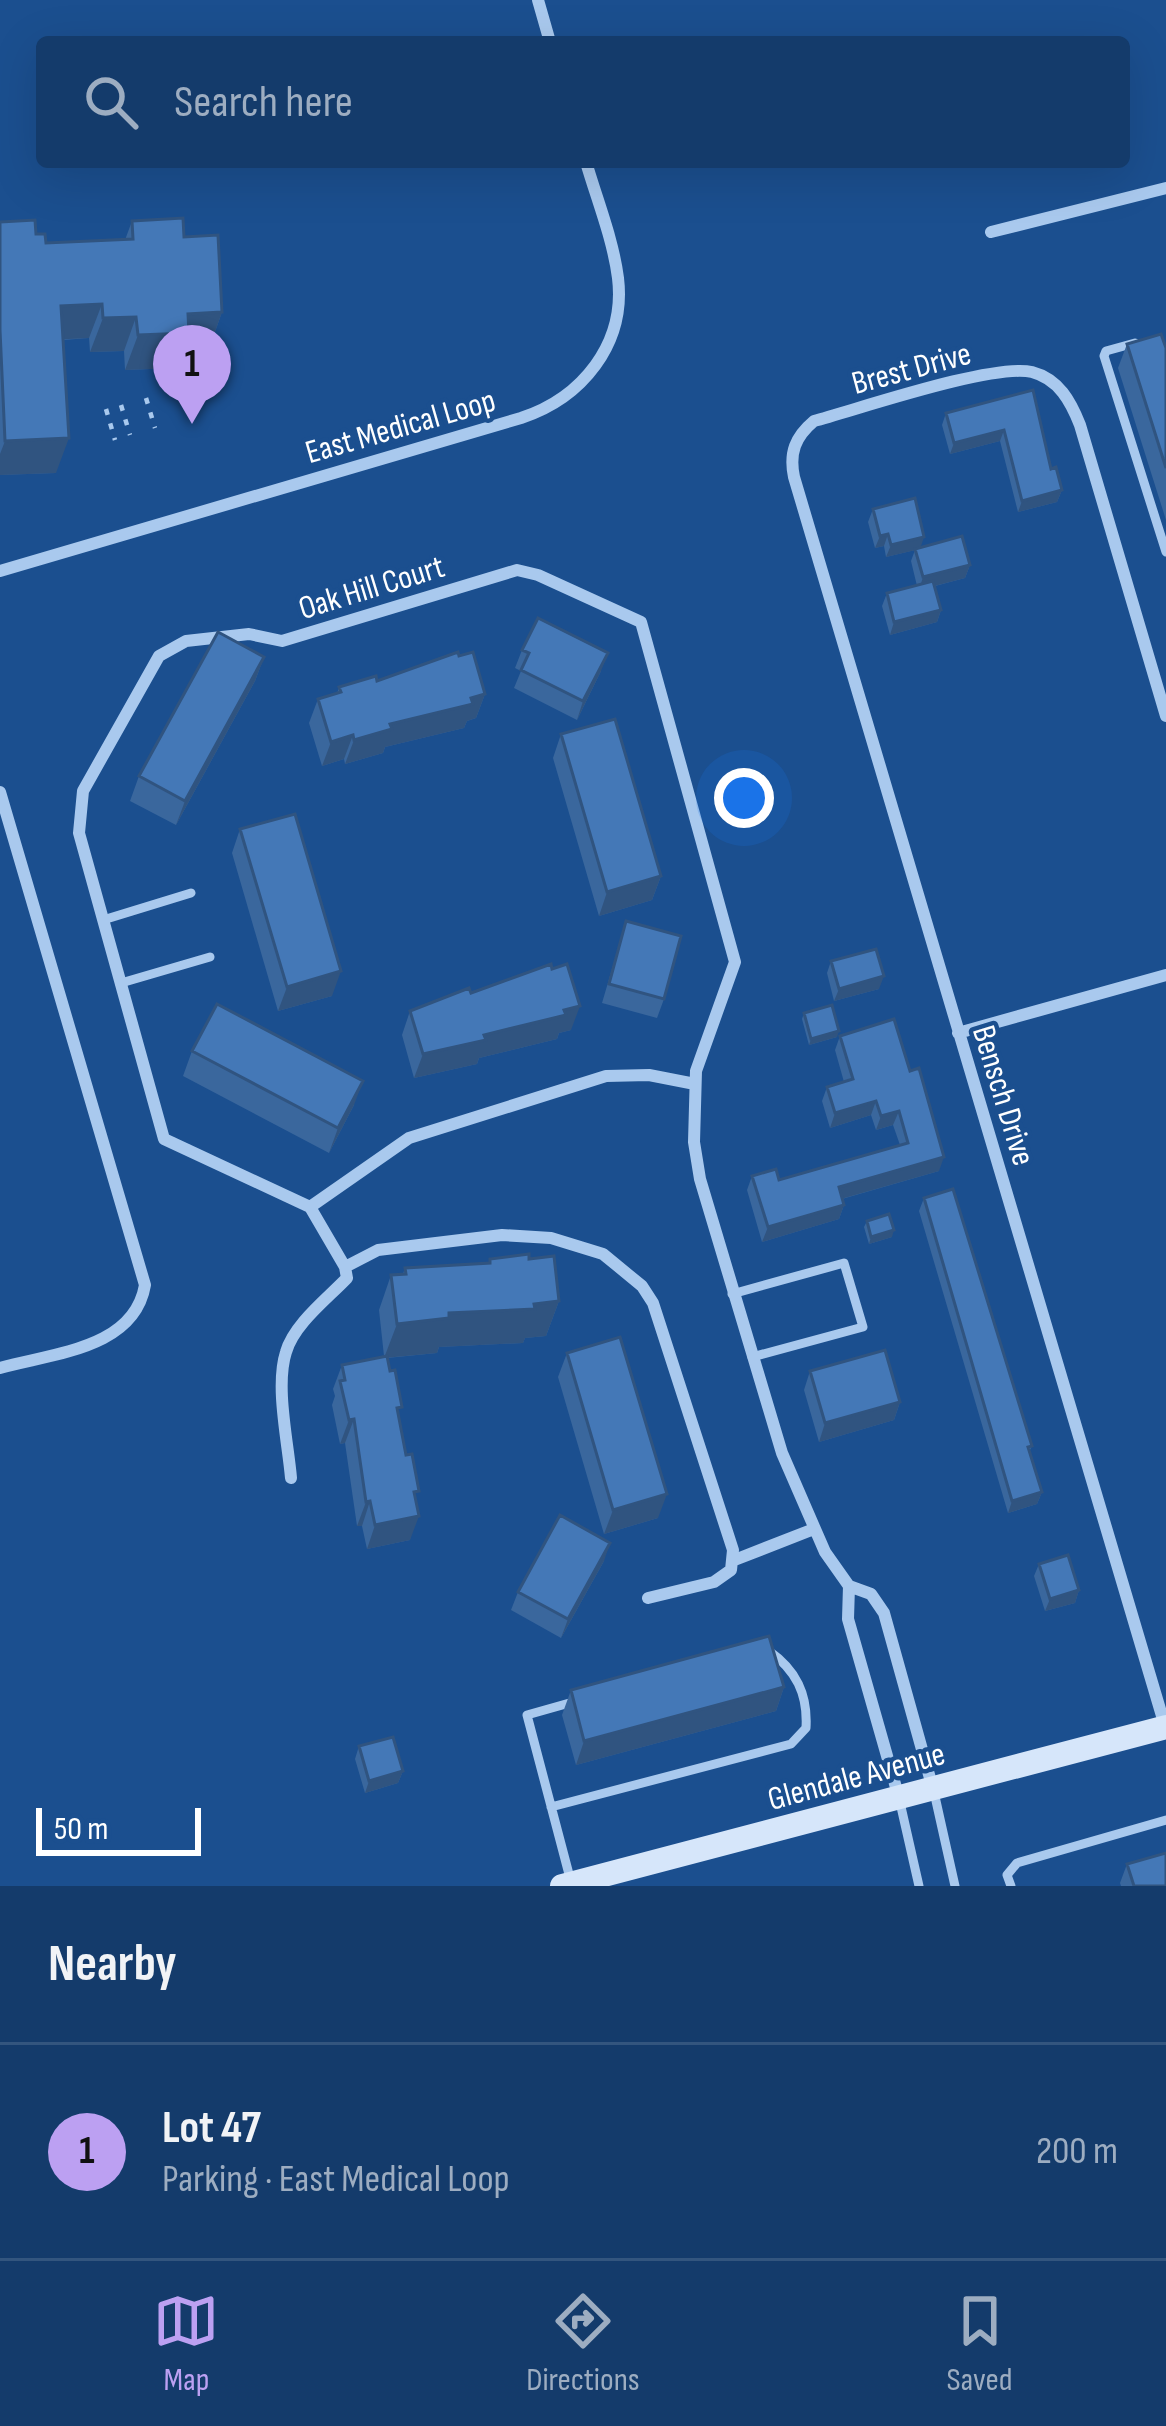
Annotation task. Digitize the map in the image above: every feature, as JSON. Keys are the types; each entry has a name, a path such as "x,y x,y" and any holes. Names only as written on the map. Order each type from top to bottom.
{"main road":[{"name":"Glendale Avenue","path":"567,1885 1166,1727"}],"street":[{"path":"538,0 548,36"},
{"name":"East Medical Loop","path":"0,571 521,418 567,396 599,362 618,306 616,266 588,168"},
{"path":"991,232 1166,188"},
{"name":"Brest Drive","path":"794,477 792,450 801,432 814,421 993,373 1037,373 1064,391 1073,406 1166,716"},
{"name":"Bensch Drive","path":"794,477 1166,1727"},
{"name":"Oak Hill Court","path":"310,1207 164,1138 103,920 80,833 83,791 159,656 186,641 207,638 249,634 282,641 517,570 641,622 735,962 695,1084 694,1142 732,1294 782,1453 814,1529 849,1586 848,1619 899,1798"},
{"path":"0,792 145,1285 139,1310 115,1334 0,1369"},
{"path":"958,1033 1166,975"},
{"path":"291,1478 282,1381 286,1350 299,1328 347,1278 310,1207 409,1138 606,1076 649,1075 695,1084"},
{"path":"345,1267 378,1250 502,1235 564,1242 603,1254 642,1286 653,1304 734,1550 731,1570 714,1582 648,1598"},
{"path":"732,1561 814,1529"},
{"name":"Oak Hill Court","path":"849,1586 871,1594 884,1613 934,1789"}],"lane":[{"path":"1155,337 1106,351 1104,356 1166,552"},
{"path":"103,920 190,893"},
{"path":"121,983 210,957"},
{"path":"732,1294 844,1263 862,1327 752,1357"},
{"path":"551,1807 790,1744 806,1728 807,1710 796,1676 770,1651 756,1651"},
{"path":"567,1885 526,1715 595,1696"},
{"path":"934,1789 956,1886"},
{"path":"899,1798 919,1886"},
{"path":"1011,1886 1007,1875 1017,1863 1166,1820"}],"path":[{"path":"146,398 154,428"},
{"path":"121,405 130,435"},
{"path":"106,409 115,440"}],"building":[{"path":"183,218 184,237 218,235 222,312 188,314 189,333 138,335 136,317 103,318 102,304 61,306 69,438 5,441 0,222 35,220 36,234 45,234 46,243 133,239 132,221"},
{"path":"1161,334 1166,348 1166,468 1127,344"},
{"path":"1033,390 1051,469 1056,467 1062,490 1022,501 1004,430 954,443 946,413"},
{"path":"915,498 924,537 891,545 888,534 880,536 873,509"},
{"path":"962,536 970,565 923,577 915,549"},
{"path":"933,581 941,610 894,622 887,593"},
{"path":"538,618 608,653 583,701 521,670 529,653 522,650"},
{"path":"218,632 264,657 185,801 139,776"},
{"path":"458,652 459,656 473,652 485,694 471,698 473,704 390,724 392,729 354,740 353,735 331,742 318,699 341,692 339,687 376,676 377,681"},
{"path":"615,719 661,876 607,892 561,734"},
{"path":"295,814 341,971 287,987 240,829"},
{"path":"626,921 681,936 664,999 609,984"},
{"path":"876,949 884,976 839,989 831,961"},
{"path":"551,964 552,969 567,964 580,1006 564,1010 566,1015 484,1035 486,1040 423,1054 410,1011"},
{"path":"217,1004 363,1081 338,1128 192,1051"},
{"path":"832,1005 839,1031 811,1039 804,1013"},
{"path":"894,1019 910,1071 919,1068 944,1157 839,1187 844,1205 768,1227 752,1176 776,1169 779,1180 908,1143 899,1111 881,1116 876,1101 835,1113 827,1087 853,1079 840,1036"},
{"path":"953,1189 1042,1492 1012,1501 924,1198"},
{"path":"889,1214 894,1230 871,1237 867,1221"},
{"path":"529,1254 529,1259 554,1256 559,1301 534,1304 535,1309 449,1313 449,1318 397,1324 391,1275 406,1274 405,1268 490,1263 490,1259"},
{"path":"620,1337 667,1494 613,1510 567,1353"},
{"path":"885,1350 900,1402 825,1423 810,1371"},
{"path":"387,1356 390,1371 395,1370 406,1455 412,1454 419,1516 375,1525 370,1501 366,1502 354,1419 349,1420 340,1381 345,1380 342,1365"},
{"path":"560,1515 610,1543 568,1619 518,1592"},
{"path":"1068,1555 1079,1590 1050,1599 1039,1564"},
{"path":"769,1636 784,1687 584,1741 571,1690"},
{"path":"393,1737 403,1771 369,1781 359,1746"},
{"path":"1166,1853 1166,1886 1134,1886 1127,1864"}],"place":[{"name":"Lot 47","path":"192,424"}]}
